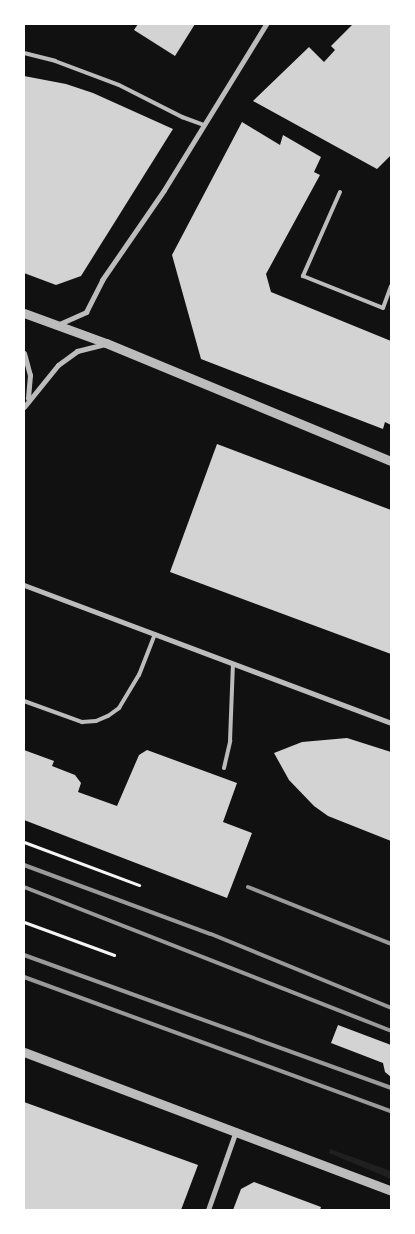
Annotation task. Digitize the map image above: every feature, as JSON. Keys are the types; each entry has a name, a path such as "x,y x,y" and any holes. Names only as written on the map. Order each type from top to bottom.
{"street":[{"path":"55,325 86,312 102,280 204,125 266,24"},
{"path":"24,313 106,343 391,461"},
{"path":"24,406 28,399 76,351 106,343"},
{"path":"24,353 30,375 28,399"},
{"path":"24,585 391,722"},
{"path":"24,1052 236,1130 391,1191"},
{"path":"208,1210 236,1130"}],"lane":[{"path":"24,53 55,61 119,85 182,117 204,125"},
{"path":"340,192 302,276 383,308 391,286"},
{"path":"24,701 82,722 96,721 108,716 119,708 139,675 155,634"},
{"path":"224,768 230,741 233,664"}],"path":[{"path":"24,842 139,885"},
{"path":"24,922 114,955"}],"shaded area":[{"path":"330,1149 391,1171 391,1179 329,1153"}],"building":[{"path":"138,24 195,24 175,56 134,30"},
{"path":"353,24 391,24 391,155 377,169 253,101 309,47 324,62 335,50 331,46"},
{"path":"24,76 66,84 93,93 173,129 81,276 56,285 24,273"},
{"path":"242,122 280,145 283,135 321,157 314,172 320,175 266,274 271,292 391,341 391,425 385,422 383,429 201,359 172,255"},
{"path":"217,444 391,510 391,654 170,572"},
{"path":"347,738 391,752 391,841 328,816 314,806 289,780 274,753 302,742"},
{"path":"24,750 54,761 52,766 75,775 81,783 78,792 117,806 139,755 147,750 237,783 223,822 252,833 227,898 24,820"},
{"path":"338,1025 391,1045 391,1077 385,1072 383,1063 331,1043"},
{"path":"24,1102 198,1165 181,1210 24,1210"},
{"path":"254,1182 321,1207 320,1210 233,1210 241,1189"}],"railway":[{"path":"24,865 211,934 391,1008"},
{"path":"24,887 391,1031"},
{"path":"248,887 391,944"},
{"path":"24,955 391,1088"},
{"path":"24,977 391,1111"}]}
